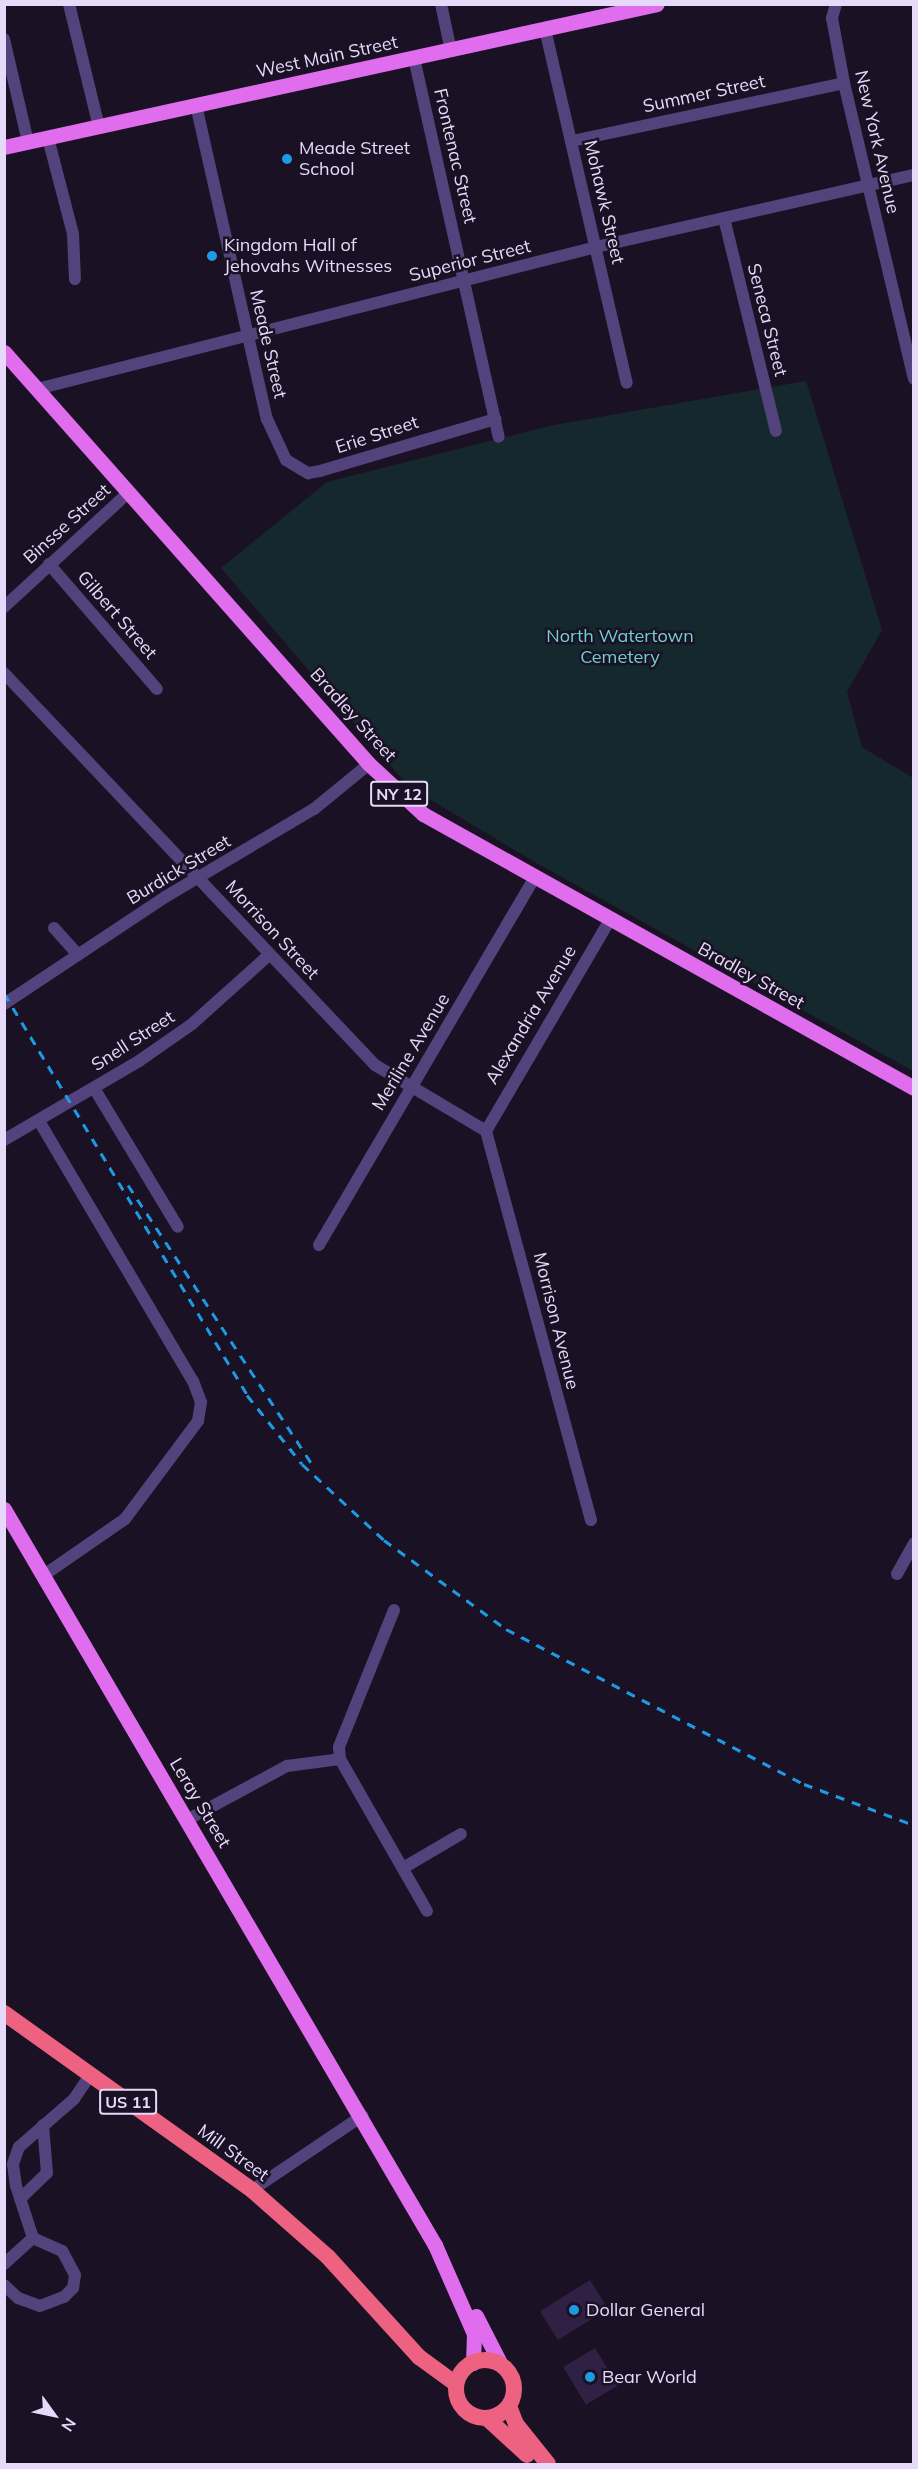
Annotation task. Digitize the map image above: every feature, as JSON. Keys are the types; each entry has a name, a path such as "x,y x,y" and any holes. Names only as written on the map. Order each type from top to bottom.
{"highway":[{"name":"Mill Street","path":"4,2013 252,2190 328,2257 415,2350 464,2373"},
{"path":"535,2464 488,2419 473,2416 458,2403 464,2373 500,2364 515,2383 509,2406 516,2424 548,2464"},
{"path":"488,2419 509,2406"}],"main road":[{"name":"West Main Street","path":"4,147 451,51 657,4"},
{"name":"Bradley Street","path":"4,352 369,764 423,814 914,1088"},
{"name":"Leray Street","path":"4,1509 362,2116 435,2245"},
{"path":"435,2245 442,2249 500,2364"},
{"path":"435,2245 474,2334 464,2373"}],"street":[{"path":"69,4 99,127"},
{"path":"441,4 451,51"},
{"name":"New York Avenue","path":"836,4 832,18 844,83 870,185 914,379"},
{"name":"Mohawk Street","path":"545,29 627,383"},
{"path":"4,39 28,142"},
{"name":"Frontenac Street","path":"414,58 499,437"},
{"name":"Summer Street","path":"572,141 844,83"},
{"name":"Meade Street","path":"196,105 247,336 279,448"},
{"path":"48,138 74,234 75,279"},
{"name":"Superior Street","path":"37,389 596,247 914,175"},
{"name":"Seneca Street","path":"724,218 776,431"},
{"name":"Erie Street","path":"279,448 297,470 308,473 495,419"},
{"name":"Binsse Street","path":"4,607 129,492"},
{"name":"Gilbert Street","path":"49,564 157,689"},
{"name":"Morrison Street","path":"4,673 375,1065 411,1089 486,1131"},
{"name":"Burdick Street","path":"4,1004 197,877 314,809 369,764"},
{"name":"Meriline Avenue","path":"319,1245 534,878"},
{"name":"Alexandria Avenue","path":"486,1131 610,920"},
{"path":"54,928 78,955"},
{"name":"Snell Street","path":"4,1140 94,1088 192,1024 269,955"},
{"path":"94,1088 178,1227"},
{"path":"39,1121 193,1381 201,1402 198,1420 125,1519 44,1575"},
{"name":"Morrison Avenue","path":"486,1131 591,1520"},
{"path":"897,1574 914,1543"},
{"path":"394,1610 339,1747 340,1759 427,1911"},
{"path":"187,1820 287,1766 340,1759"},
{"path":"403,1868 461,1834"},
{"path":"4,2285 18,2298 40,2306 64,2297 73,2288 75,2275 62,2251 33,2238 20,2199 13,2164 29,2134 74,2099 90,2074"},
{"path":"252,2190 362,2116"},
{"path":"20,2199 47,2173 43,2125"},
{"path":"4,2265 33,2238"}],"green space":[{"name":"North Watertown Cemetery","path":"806,381 882,630 847,692 862,747 913,778 913,1071 538,864 409,787 221,568 327,482 554,425"}],"building":[{"name":"Dollar General","path":"590,2280 608,2309 558,2340 540,2311"},
{"name":"Bear World","path":"595,2348 618,2386 586,2405 563,2367"}],"railway":[{"path":"4,993 247,1395 302,1464 384,1540 506,1629 804,1784 914,1825"},
{"path":"128,1185 311,1463"}],"place":[{"name":"Meade Street School","path":"287,159"},
{"name":"Kingdom Hall of Jehovahs Witnesses","path":"212,256"},
{"name":"Dollar General","path":"574,2310"},
{"name":"Bear World","path":"590,2377"}]}
